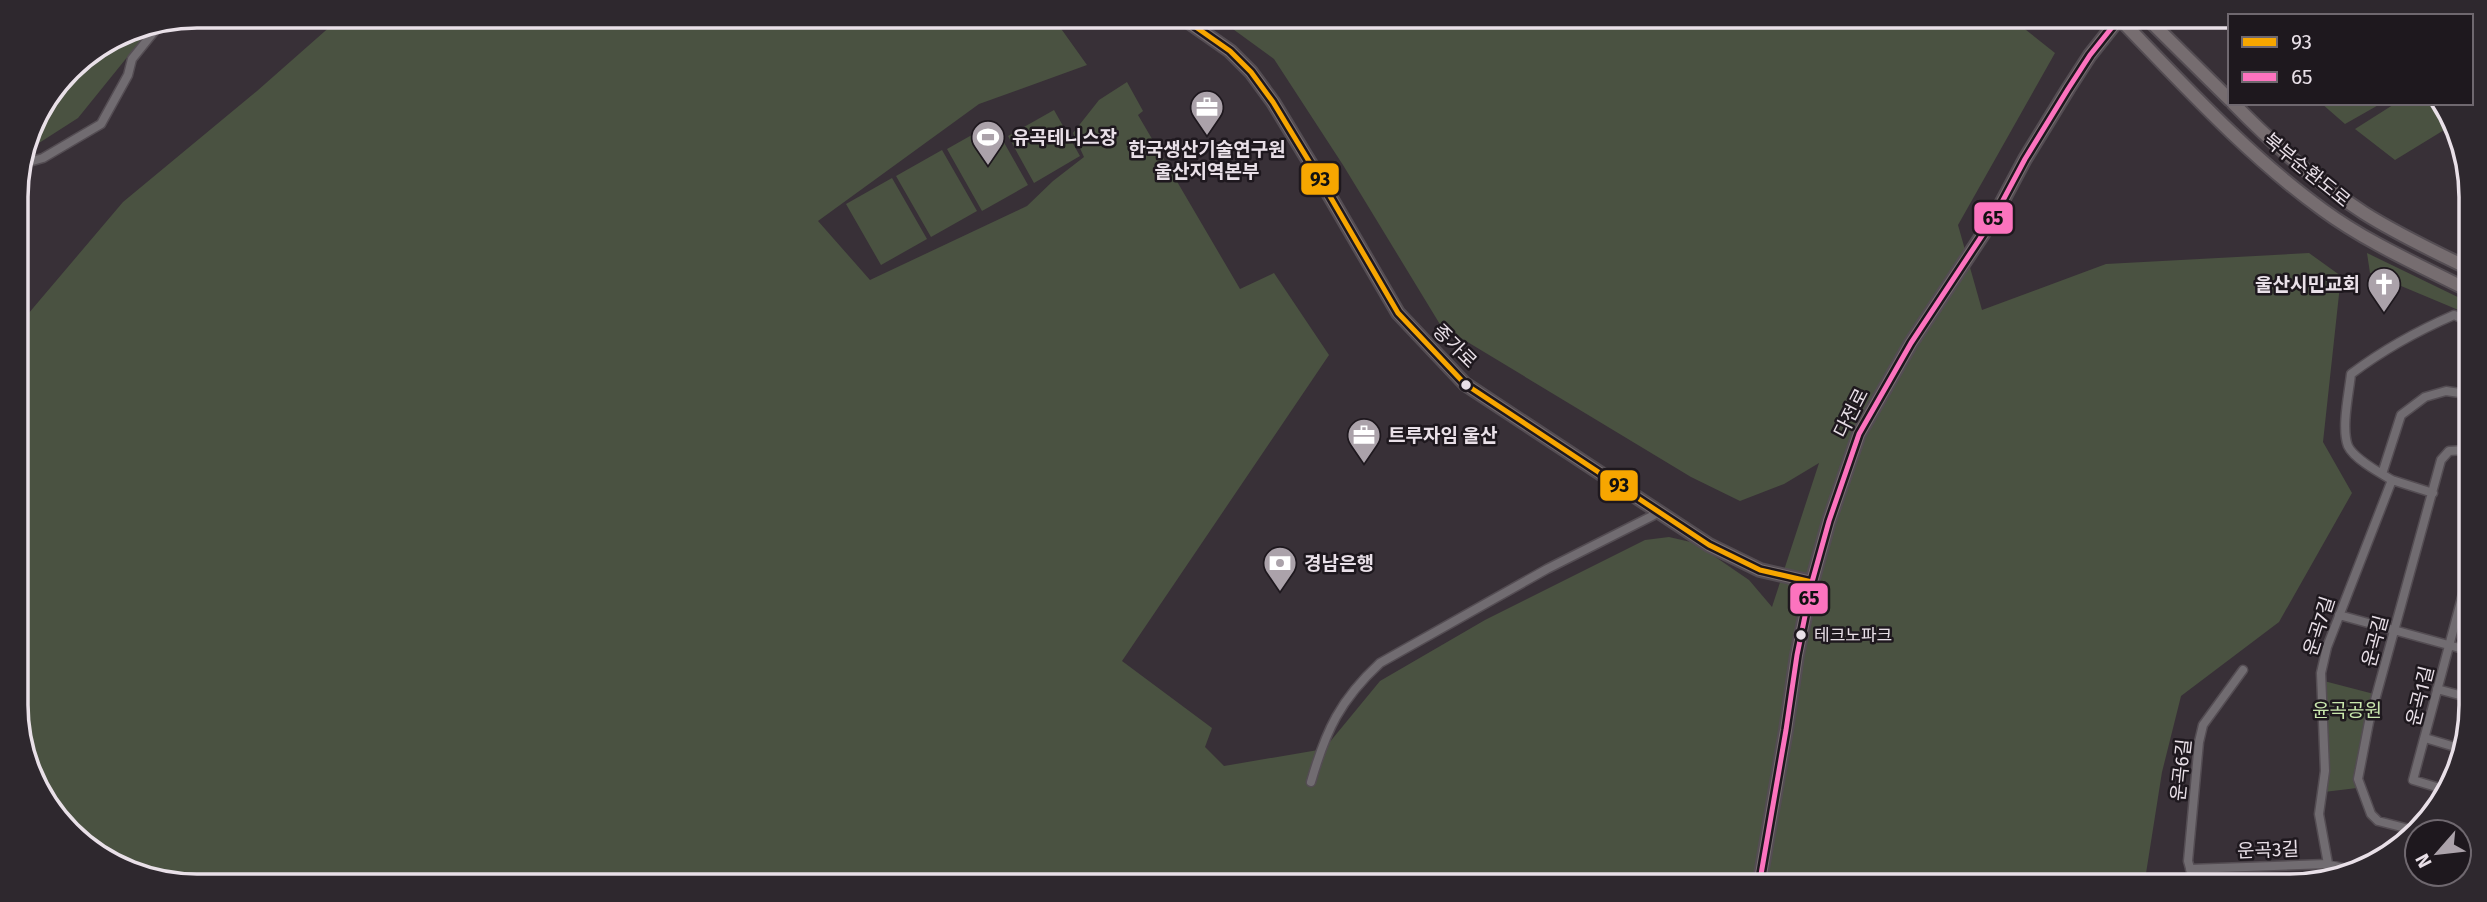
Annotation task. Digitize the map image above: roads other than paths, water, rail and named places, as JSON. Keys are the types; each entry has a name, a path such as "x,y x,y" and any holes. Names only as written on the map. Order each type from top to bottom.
{"main road":[{"name":"종가로","path":"1197,28 1230,51 1251,72 1273,102 1398,313 1441,362 1465,384 1709,545 1760,570 1812,582"},
{"name":"다전로","path":"1761,874 1797,655 1812,582 1858,435 1911,343 1993,219 2068,89 2110,28"},
{"name":"북부순환도로","path":"2130,28 2290,185 2354,230 2459,285"},
{"name":"북부순환도로","path":"2158,28 2228,99"},
{"name":"북부순환도로","path":"2234,105 2278,147 2337,194 2398,232 2459,263"}],"street":[{"path":"32,161 44,158 101,124 128,75 132,59 151,35"},
{"path":"2433,493 2392,480 2365,463 2348,447 2346,423 2351,374 2428,326 2454,315 2459,317"},
{"path":"2382,474 2400,415 2425,397 2446,391 2459,393"},
{"name":"운곡길","path":"2403,827 2378,821 2371,814 2358,779 2369,722 2441,460 2449,451 2459,450"},
{"name":"운곡7길","path":"2328,870 2319,814 2325,771 2321,673 2327,647 2392,480"},
{"path":"1311,782 1331,723 1362,679 1380,663 1547,569 1658,513"},
{"name":"운곡1길","path":"2437,787 2413,780 2459,614"},
{"path":"2339,615 2459,648"},
{"name":"운곡6길","path":"2191,874 2188,861 2203,724 2243,670"},
{"path":"2437,689 2459,695"},
{"path":"2426,738 2454,746"},
{"name":"운곡3길","path":"2190,869 2326,864 2338,867"}],"place":[{"name":"한국생산기술연구원 울산지역본부","path":"1207,137"},
{"name":"유곡테니스장","path":"988,167"},
{"name":"울산시민교회","path":"2384,314"},
{"name":"트루자임 울산","path":"1364,465"},
{"name":"경남은행","path":"1280,593"},
{"name":"테크노파크","path":"1801,635"}],"park label":[{"name":"윤곡공원","path":"2347,710"}]}
